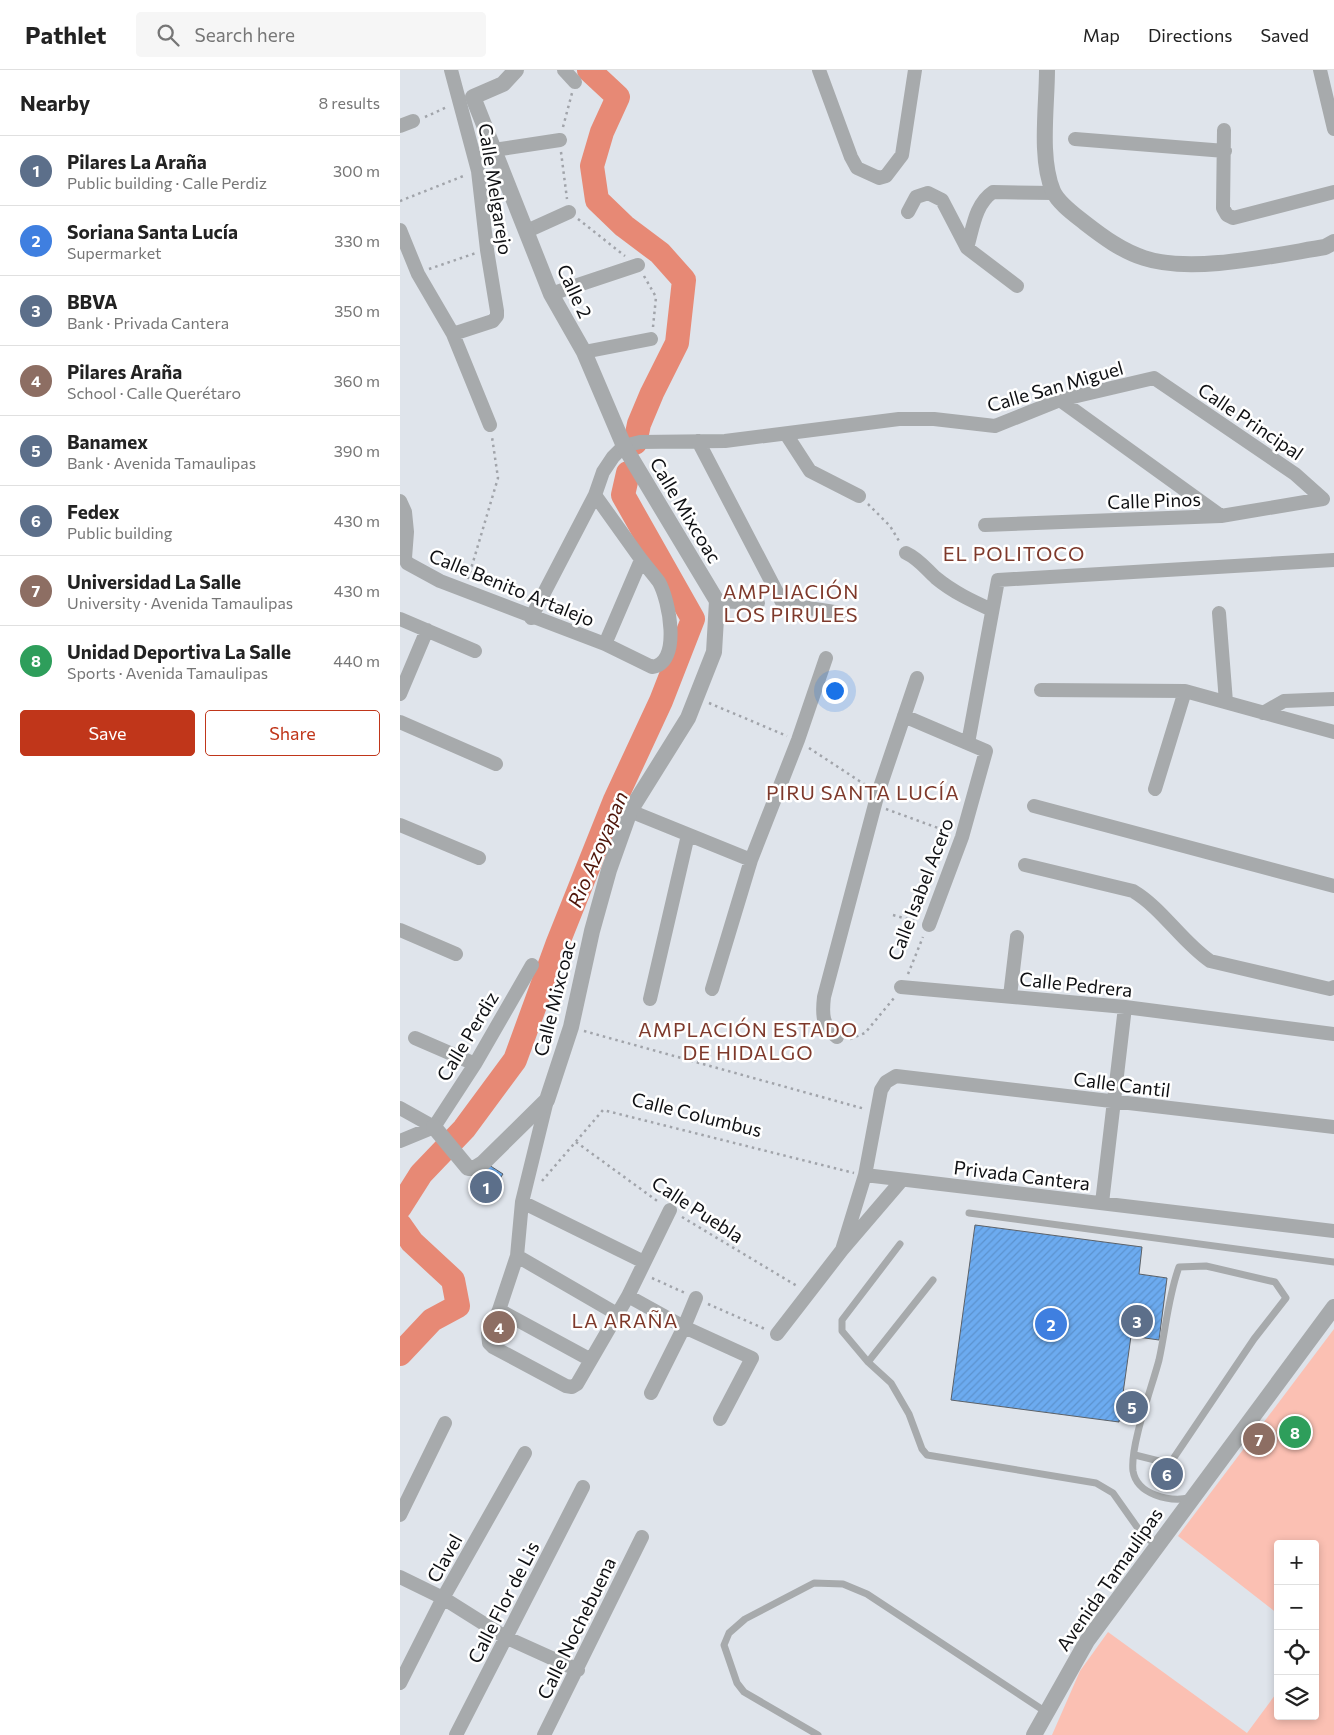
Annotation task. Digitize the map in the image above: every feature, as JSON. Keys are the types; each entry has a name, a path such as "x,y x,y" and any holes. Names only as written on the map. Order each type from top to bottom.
{"street":[{"name":"Calle Melgarejo","path":"451,70 467,99 497,316 492,320 453,334"},
{"path":"467,99 503,84 516,70"},
{"path":"564,70 575,82"},
{"path":"820,70 851,157 857,168 879,178 886,176 902,155 915,70"},
{"path":"1048,70 1046,169 1053,193 1073,213 1107,240 1144,259 1179,264 1232,262 1325,247 1334,242"},
{"path":"1320,70 1334,129"},
{"name":"Calle 2","path":"467,99 494,150 551,294 584,352 624,446"},
{"path":"1224,130 1224,208 1227,215 1232,218 1334,192"},
{"path":"1075,139 1225,151"},
{"path":"494,150 560,140"},
{"path":"967,248 979,205 985,197 993,192 1053,193"},
{"path":"908,212 916,197 928,193 942,200 967,248 1017,286"},
{"path":"527,231 569,212"},
{"path":"400,230 418,274 453,334 490,425"},
{"path":"551,294 638,265"},
{"path":"584,352 651,339"},
{"name":"Calle San Miguel","path":"624,446 640,442 698,441 786,434 899,419 934,420 995,426 1060,400 1154,378"},
{"name":"Calle Principal","path":"1154,378 1295,474 1323,500"},
{"path":"1060,400 1221,516"},
{"path":"786,434 810,471 859,496"},
{"path":"698,441 783,604 847,614"},
{"path":"531,618 595,495 603,472 624,446"},
{"name":"Calle Mixcoac","path":"547,1100 571,1027 592,931 609,870 630,811 688,718 714,652 717,601 624,446"},
{"path":"595,495 642,560"},
{"name":"Calle Pinos","path":"985,526 1221,516 1323,500"},
{"path":"400,501 405,512 404,531"},
{"name":"Calle Benito Artalejo","path":"404,531 405,558 407,563 440,581 531,618 605,644 652,667 660,666 667,659 671,647 666,601 659,583 642,560 605,644"},
{"path":"906,553 916,558 936,578 963,597 992,610"},
{"path":"904,716 968,743 998,580 1334,560"},
{"path":"717,601 758,603"},
{"path":"1219,613 1226,702"},
{"path":"400,619 474,651"},
{"path":"400,694 427,630"},
{"path":"712,988 751,860 798,740 826,658"},
{"path":"836,1036 827,1030 823,1020 824,997 877,799 918,678"},
{"path":"1041,690 1184,691 1334,732"},
{"path":"1155,789 1184,691"},
{"path":"1263,713 1284,701 1334,699"},
{"path":"400,722 496,764"},
{"name":"Calle Isabel Acero","path":"929,925 962,837 986,751 968,743"},
{"path":"1034,806 1334,886"},
{"path":"630,811 751,860"},
{"path":"400,825 479,858"},
{"path":"650,999 688,835"},
{"path":"1025,865 1133,891 1148,900 1194,950 1210,961 1330,989 1334,987"},
{"path":"400,930 456,954"},
{"path":"1010,996 1017,937"},
{"name":"Calle Perdiz","path":"434,1127 475,1064 532,965"},
{"name":"Calle Pedrera","path":"901,988 1125,1007 1334,1034"},
{"path":"1102,1204 1125,1007"},
{"path":"415,1038 475,1064"},
{"name":"Calle Cantil","path":"876,1112 881,1090 886,1082 896,1076 1334,1127"},
{"path":"400,1108 434,1127 468,1168 475,1168 483,1163 547,1100"},
{"path":"547,1100 522,1202 517,1256 499,1310 488,1333 489,1343 493,1347 566,1386 572,1387 580,1381 628,1296 670,1210"},
{"path":"842,1250 865,1176 876,1112"},
{"path":"400,1141 434,1127"},
{"path":"865,1176 902,1180"},
{"path":"777,1334 842,1250 902,1180"},
{"name":"Privada Cantera","path":"902,1180 1334,1231"},
{"path":"522,1202 644,1262"},
{"path":"517,1256 617,1314"},
{"path":"628,1296 684,1327 752,1358 720,1419"},
{"path":"651,1393 684,1327 696,1298"},
{"name":"Avenida Tamaulipas","path":"1034,1735 1087,1641 1191,1497 1334,1307"},
{"path":"499,1310 591,1360"},
{"path":"400,1515 445,1423"},
{"name":"Clavel","path":"400,1683 443,1598 525,1452"},
{"name":"Calle Flor de Lis","path":"456,1735 504,1637 583,1487"},
{"name":"Calle Nochebuena","path":"544,1735 578,1670 642,1537"},
{"path":"400,1577 443,1598 504,1637 578,1670"}],"lane":[{"path":"969,1213 1334,1262"},
{"path":"900,1244 842,1320 842,1331 868,1362 890,1383 908,1414 922,1449 927,1455 1096,1484 1113,1493 1142,1534 1156,1545"},
{"path":"1134,1455 1163,1462 1173,1459 1254,1339 1286,1298 1275,1282 1206,1266 1179,1267 1171,1288 1158,1360 1134,1455 1133,1472 1142,1486 1160,1498 1178,1500 1191,1497"},
{"path":"868,1362 933,1280"},
{"path":"818,1735 744,1692 737,1683 724,1645 729,1633 745,1619 814,1583 843,1584 867,1594 1046,1712"}],"path":[{"path":"575,82 560,140 569,212 638,265 656,297 651,339"},
{"path":"406,124 467,99"},
{"path":"400,201 478,171"},
{"path":"418,274 487,250"},
{"path":"464,590 498,478 490,425"},
{"path":"859,496 890,526 906,553"},
{"path":"696,698 798,740 877,799 962,837"},
{"path":"894,915 929,925"},
{"name":"Calle Isabel Acero","path":"901,988 929,925"},
{"path":"836,1036 855,1039 865,1033 901,988"},
{"path":"571,1027 876,1112"},
{"name":"Calle Columbus","path":"540,1182 603,1110 865,1176"},
{"name":"Calle Puebla","path":"576,1142 670,1210 808,1293"}],"shaded area":[{"path":"1334,1329 1334,1735 1052,1735 1080,1671 1108,1632 1247,1733 1274,1696 1274,1720 1319,1720 1319,1540 1274,1540 1274,1611 1178,1536"}],"building":[{"path":"489,1165 503,1174 499,1180 502,1182 487,1203 471,1192"},
{"path":"975,1225 1142,1247 1139,1274 1167,1278 1159,1340 1131,1336 1119,1422 951,1400"}],"waterway":[{"name":"Rio Azoyapan","path":"589,70 618,97 602,132 592,166 597,200 624,226 660,253 684,280 677,343 652,393 639,424 635,443"},
{"name":"Rio Azoyapan","path":"400,1207 421,1174 464,1129 515,1060 557,945 615,800 661,701 693,619 623,495 628,473"},
{"name":"Rio Azoyapan","path":"400,1225 412,1242 453,1280 458,1306 432,1320 400,1354"}],"place":[{"name":"Pilares La Araña","path":"486,1187"},
{"name":"BBVA","path":"1137,1321"},
{"name":"Soriana Santa Lucía","path":"1051,1324"},
{"name":"Pilares Araña","path":"499,1327"},
{"name":"Banamex","path":"1132,1407"},
{"name":"Unidad Deportiva La Salle","path":"1295,1432"},
{"name":"Universidad La Salle","path":"1259,1439"},
{"name":"Fedex","path":"1167,1474"}],"district":[{"name":"EL POLITOCO","path":"1014,553"},
{"name":"AMPLIACIÓN LOS PIRULES","path":"791,602"},
{"name":"PIRU SANTA LUCÍA","path":"863,792"},
{"name":"AMPLACIÓN ESTADO DE HIDALGO","path":"748,1040"},
{"name":"LA ARAÑA","path":"625,1320"}]}
